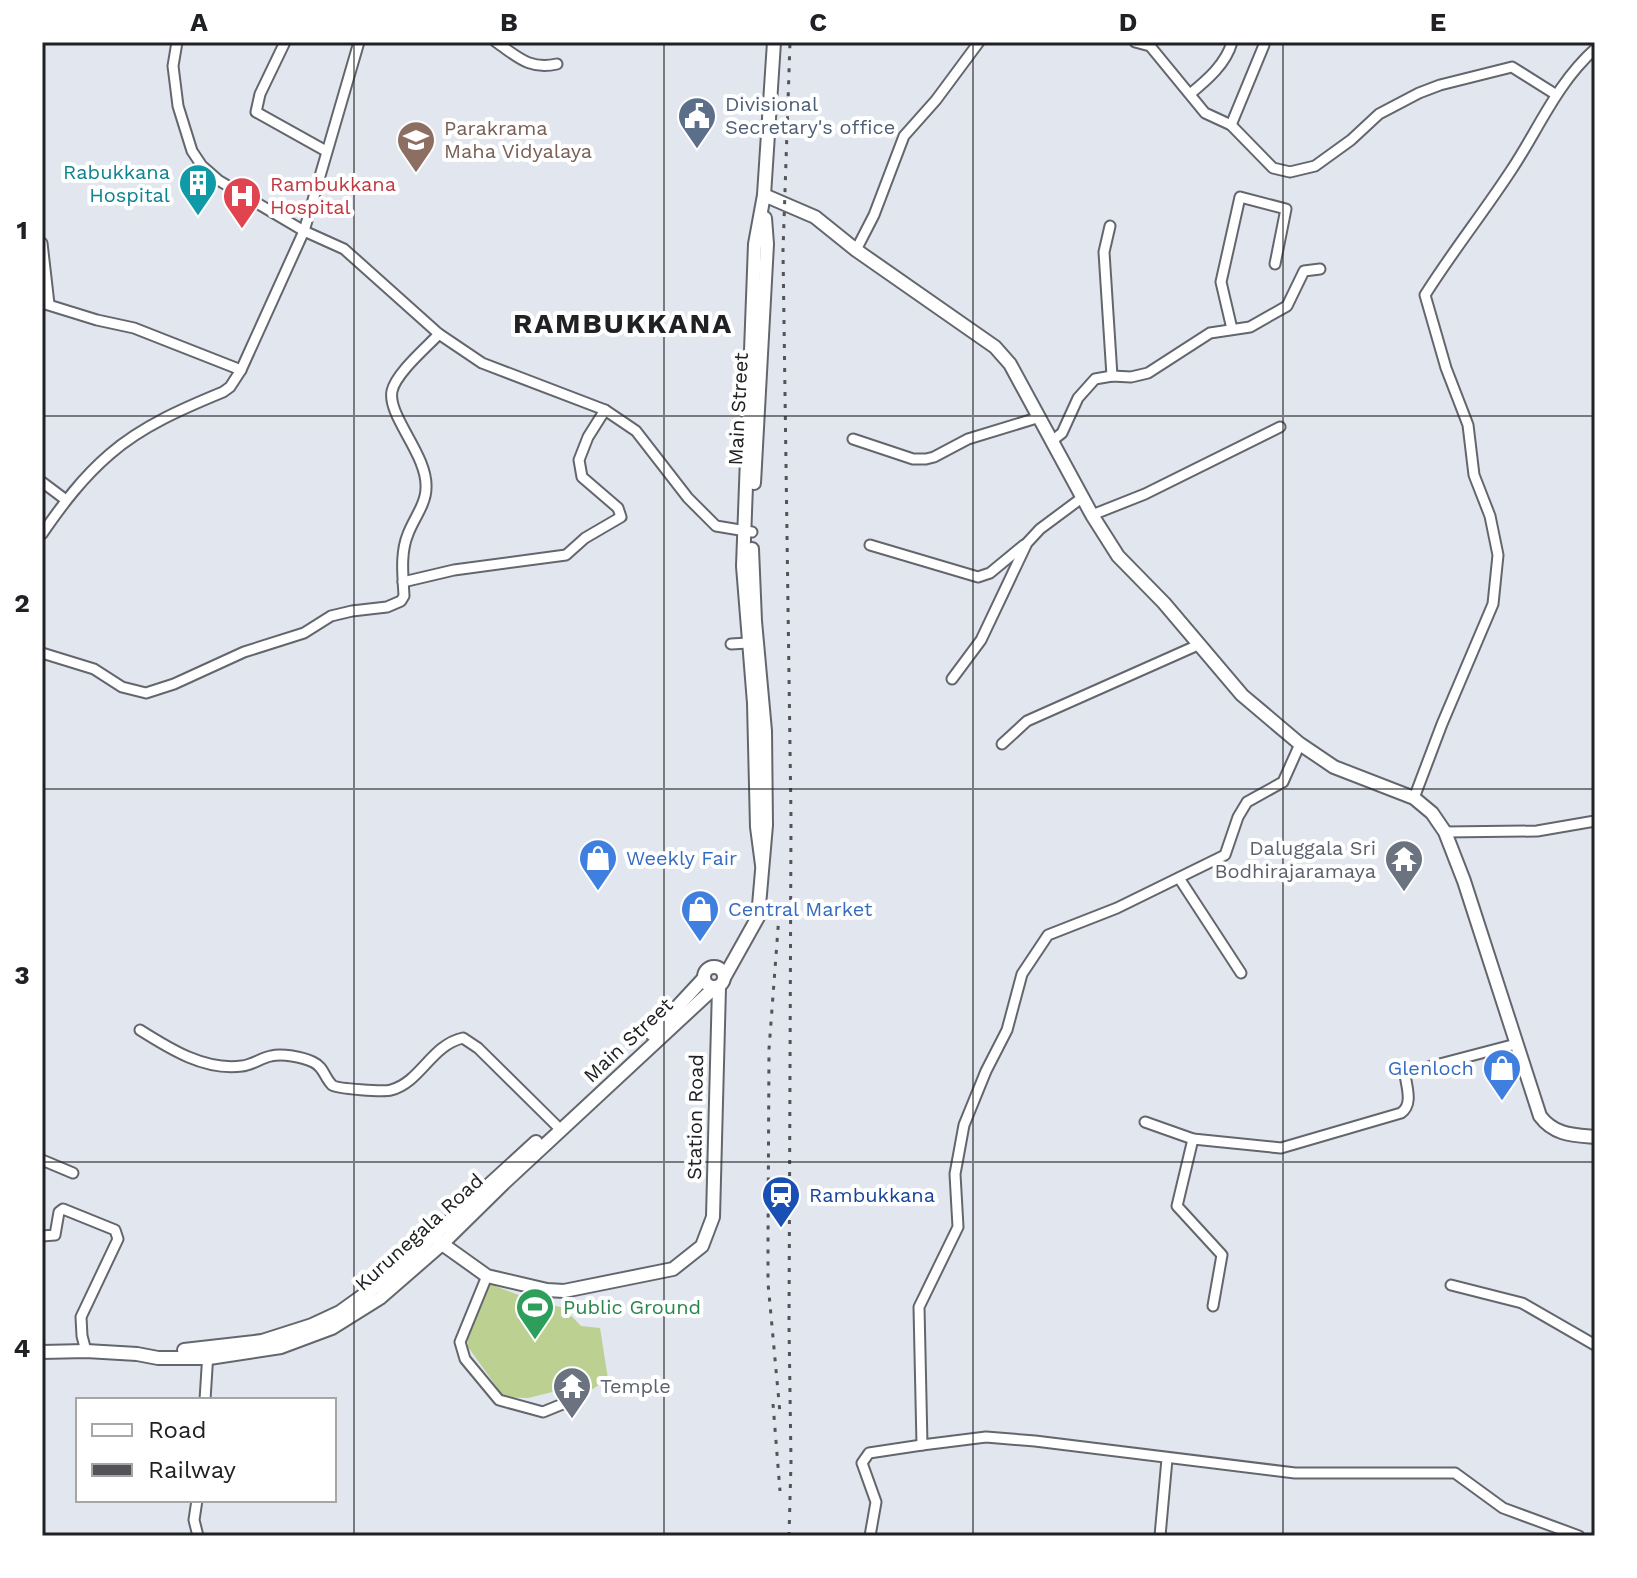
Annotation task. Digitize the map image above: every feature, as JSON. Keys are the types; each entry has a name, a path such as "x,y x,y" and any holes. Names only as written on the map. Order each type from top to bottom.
{"main road":[{"name":"Main Street","path":"762,865 757,827 754,703 744,586 755,244 764,195 774,42"},
{"path":"764,195 815,217 856,250 995,347 1010,364 1092,515 1118,556 1164,603 1242,695 1300,744 1334,767 1414,798 1432,813 1445,832 1464,881 1540,1116 1548,1126 1567,1134 1595,1137"},
{"name":"Main Street","path":"563,1124 719,983 758,917 766,825 765,731 748,532"},
{"name":"Main Street","path":"563,1124 704,978 707,970 741,948"},
{"path":"704,978 705,983 719,983 723,971 714,967"},
{"name":"Station Road","path":"487,1276 564,1291 673,1269 702,1246 713,1217 715,1195 719,983"},
{"name":"Kurunegala Road","path":"42,1352 208,1353 281,1347 332,1328 380,1298 563,1124"},
{"path":"438,1241 487,1276"}],"street":[{"path":"177,42 173,66 178,106 192,151 202,166 218,180 304,231 344,249 439,334 482,363 605,410 636,431 688,498 716,526 748,532"},
{"path":"285,42 260,94 256,112 326,151"},
{"path":"42,534 66,500 111,453 171,414 223,392 241,370 304,231 359,42"},
{"path":"496,42 531,65 542,67 557,64"},
{"path":"856,250 874,215 904,136 936,100 979,42"},
{"path":"1135,42 1150,46 1205,113 1231,125 1273,168 1290,172 1315,166 1351,140 1379,114 1440,85 1512,67 1555,94"},
{"path":"1190,94 1211,78 1232,42"},
{"path":"1231,125 1264,45"},
{"path":"1414,798 1493,604 1498,555 1490,516 1474,475 1468,425 1446,368 1425,295 1452,252 1513,169 1555,94 1595,49"},
{"path":"1232,329 1221,282 1240,197 1286,209 1275,264"},
{"path":"1110,226 1104,252 1112,376"},
{"path":"42,243 45,303 134,328 241,370"},
{"path":"1053,440 1062,433 1078,398 1095,379 1148,373 1210,333 1250,327 1287,306 1304,271 1320,269"},
{"path":"42,653 94,669 122,687 146,693 174,684 244,652 304,633 331,616 387,607 401,601 404,596 403,554 406,537 427,487 420,456 395,412 392,391 400,376 439,334"},
{"path":"403,582 454,570 566,555 585,538 617,522 621,517 618,508 582,477 579,460 588,437 605,410"},
{"path":"853,439 913,459 926,459 968,439 1040,417"},
{"path":"1092,515 1145,494 1280,427"},
{"path":"42,482 66,500"},
{"path":"870,545 978,577 990,573 1040,529 1083,497"},
{"path":"952,679 981,640 1027,543"},
{"path":"731,644 748,643"},
{"path":"1002,744 1027,721 1198,645"},
{"path":"922,1445 919,1307 958,1227 955,1174 964,1125 1007,1030 1022,974 1048,935 1117,908 1225,855 1238,817 1247,802 1283,782 1300,744"},
{"path":"1445,832 1537,831 1595,821"},
{"path":"1179,878 1241,973"},
{"path":"140,1030 170,1049 214,1066 243,1066 273,1055 289,1056 313,1062 337,1088 386,1092 404,1086 436,1052 450,1041 463,1038 563,1124"},
{"path":"1145,1122 1193,1139 1281,1148 1407,1110 1405,1075 1413,1071 1516,1044"},
{"path":"1193,1139 1177,1206 1222,1255 1213,1306"},
{"path":"42,1160 73,1173"},
{"path":"42,1236 55,1235 59,1212 63,1209 115,1230 118,1239 81,1317 86,1351"},
{"path":"487,1276 460,1342 465,1359 499,1400 543,1412 575,1399"},
{"path":"1451,1285 1522,1303 1595,1345"},
{"path":"205,1398 208,1353"},
{"path":"870,1536 876,1502 862,1463 869,1453 986,1437 1295,1473 1455,1473 1503,1508 1579,1536"},
{"path":"1160,1536 1167,1459"},
{"path":"197,1502 194,1520 198,1536"}],"green space":[{"name":"Public Ground","path":"490,1284 564,1308 581,1326 600,1328 608,1379 585,1394 577,1386 528,1398 504,1397 468,1347 467,1336"}],"railway":[{"path":"789,1536 791,818 783,251 790,42"},
{"path":"780,902 769,1049 768,1247 768,1283 780,1413"},
{"path":"773,1404 780,1491"}],"place":[{"name":"Divisional Secretary's office","path":"697,150"},
{"name":"Parakrama Maha Vidyalaya","path":"416,174"},
{"name":"Rabukkana Hospital","path":"198,217"},
{"name":"Rambukkana Hospital","path":"242,230"},
{"name":"Weekly Fair","path":"598,892"},
{"name":"Daluggala Sri Bodhirajaramaya","path":"1404,893"},
{"name":"Central Market","path":"700,943"},
{"name":"Glenloch","path":"1502,1102"},
{"name":"Rambukkana","path":"781,1229"},
{"name":"Public Ground","path":"535,1341"},
{"name":"Temple","path":"572,1420"}],"district":[{"name":"RAMBUKKANA","path":"623,323"}]}
